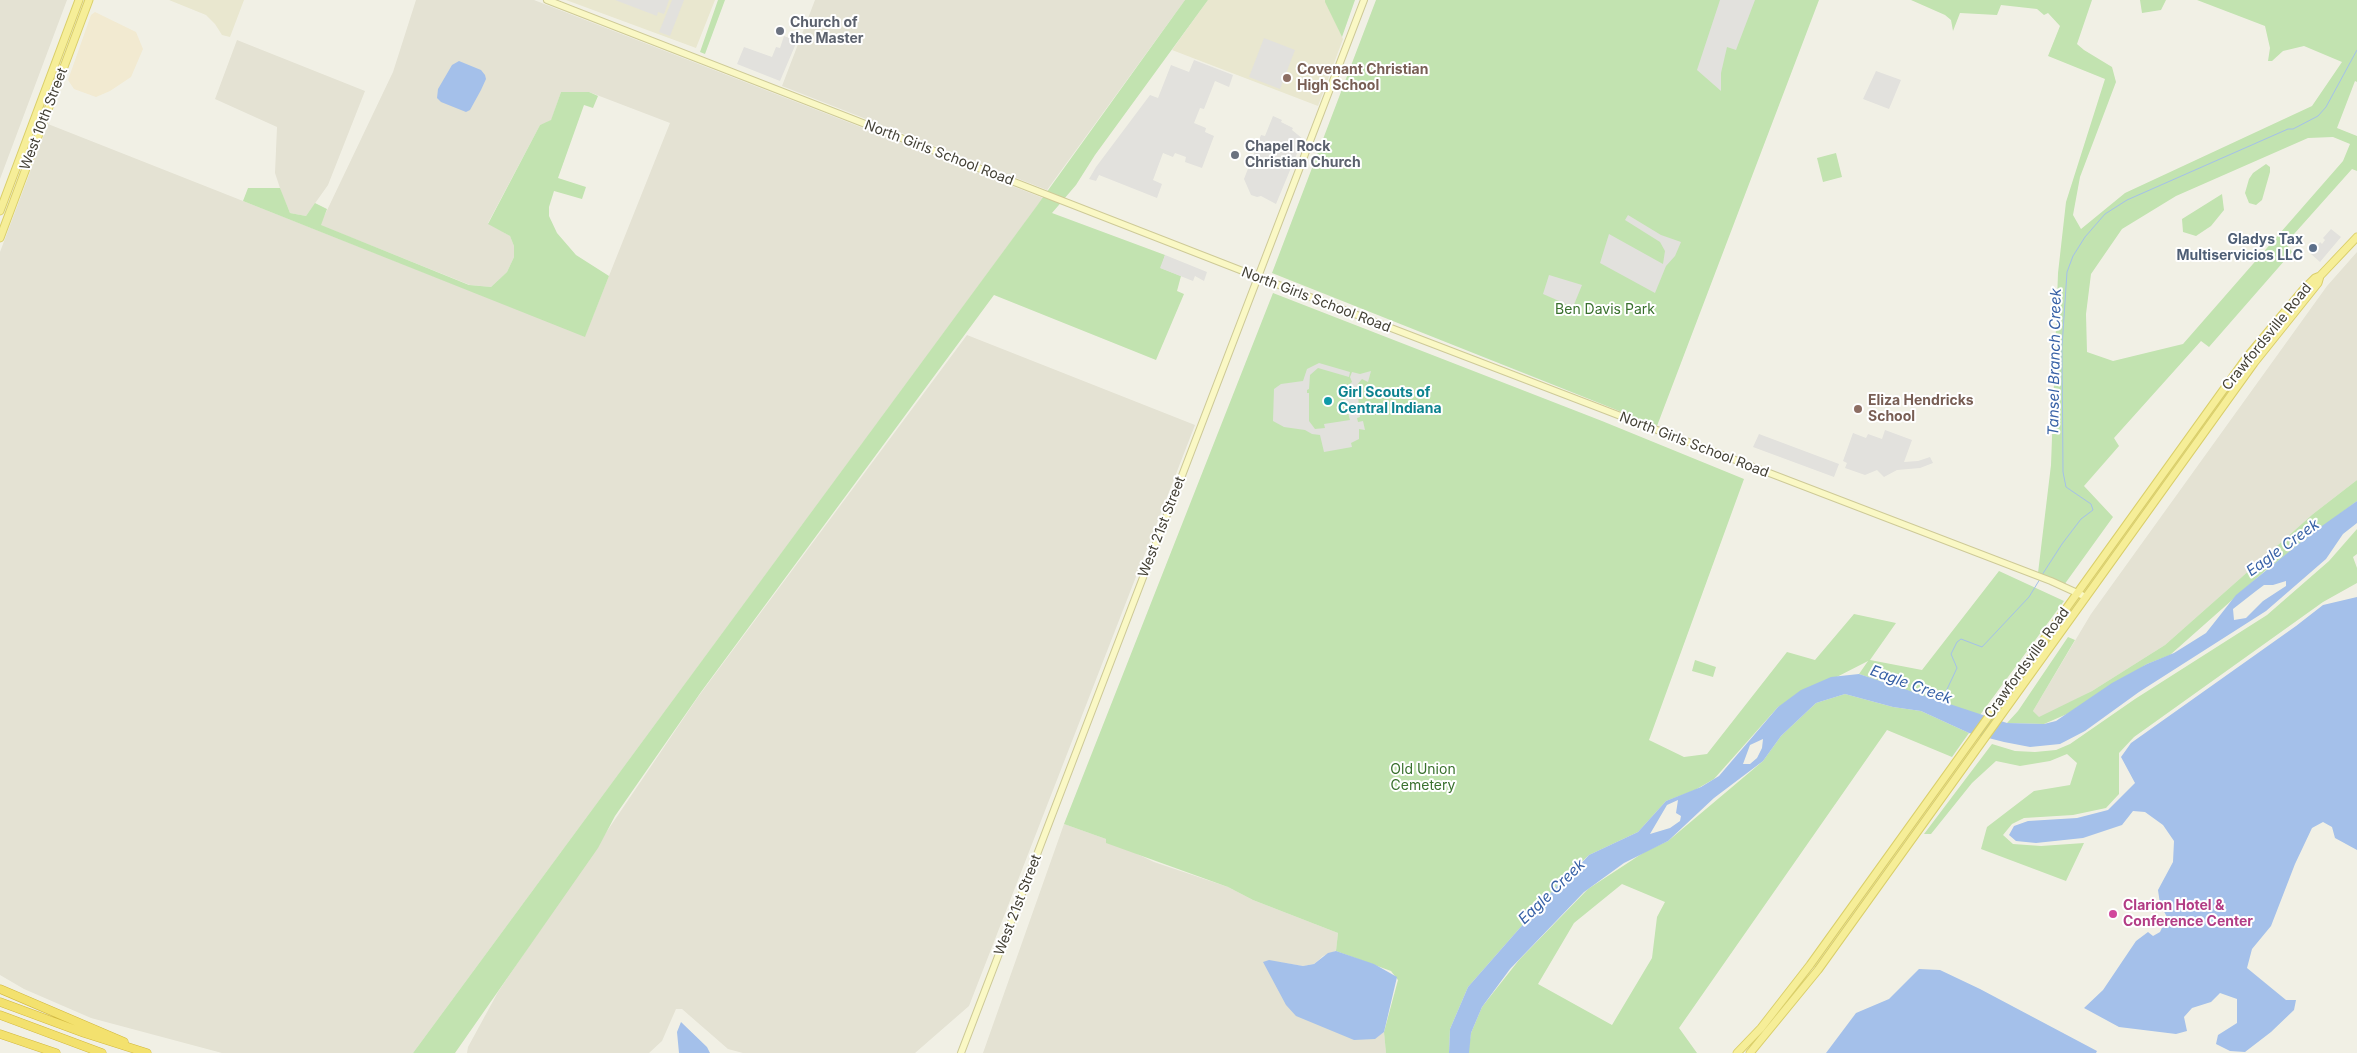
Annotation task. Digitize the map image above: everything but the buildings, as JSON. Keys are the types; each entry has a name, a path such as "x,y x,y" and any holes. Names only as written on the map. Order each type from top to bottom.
{"highway":[{"path":"0,989 112,1035 143,1052"},
{"path":"0,1002 143,1052"},
{"path":"0,1015 102,1053"},
{"path":"0,1034 56,1053"}],"main road":[{"name":"West 10th Street","path":"0,211 79,0"},
{"name":"West 10th Street","path":"0,238 89,0"},
{"name":"North Girls School Road","path":"547,0 1258,277 2036,575 2086,597"},
{"name":"West 21st Street","path":"961,1053 1364,0"},
{"name":"Crawfordsville Road","path":"1737,1053 1761,1028 1810,965 2248,357 2303,290 2315,278 2320,276 2357,236"},
{"name":"Crawfordsville Road","path":"1750,1053 1818,970 2251,368 2318,283 2320,276"}],"shaded area":[{"path":"0,0 67,0 0,179"},
{"path":"169,0 244,0 230,37 222,35 206,15"},
{"path":"416,0 534,0 1043,198 413,1053 222,1053 91,1018 24,989 0,975 0,252 48,124 585,336 670,123 589,92 561,92 551,121 540,125 488,223 510,236 514,246 514,257 507,272 491,287 470,285 320,225 393,72"},
{"path":"566,0 715,0 696,48"},
{"path":"615,0 669,0 664,14 658,12 657,16"},
{"path":"672,0 684,0 670,36 659,32"},
{"path":"815,0 1185,0 1047,190 782,86"},
{"name":"Covenant Christian High School","path":"1208,0 1325,0 1343,39 1318,106 1172,50"},
{"path":"1720,0 1755,0 1736,50 1727,47 1721,73 1721,91 1697,70"},
{"path":"95,12 136,32 143,49 131,77 110,91 96,97 74,89 68,80 91,15"},
{"path":"784,36 797,41 780,81 737,64 744,47 772,57 776,47 780,48"},
{"path":"1264,38 1295,50 1280,89 1249,77"},
{"path":"237,40 365,91 328,185 306,216 290,213 275,173 277,127 215,99"},
{"path":"1194,60 1233,75 1229,87 1215,81 1204,109 1200,108 1194,123 1206,128 1205,132 1214,136 1202,168 1185,162 1186,157 1175,153 1173,157 1163,153 1153,180 1162,184 1157,198 1099,175 1096,181 1089,179 1150,95 1158,98 1171,65 1189,72"},
{"path":"1876,71 1901,80 1889,109 1863,99"},
{"path":"1273,116 1293,128 1292,130 1303,139 1276,204 1261,196 1251,195 1244,179 1261,135 1265,136"},
{"path":"1628,215 1661,235 1681,242 1675,256 1666,266 1655,293 1600,263 1609,234 1663,264 1665,251 1660,242 1625,220"},
{"path":"2331,229 2341,237 2320,262 2311,254 2320,242 2322,244 2325,240 2323,238"},
{"path":"2357,252 2357,480 2313,514 2165,645 2092,691 2039,718 2033,711 2091,614 2327,286"},
{"path":"1165,255 1207,272 1204,281 1195,276 1193,281 1160,268"},
{"path":"1549,275 1582,285 1573,307 1543,294"},
{"path":"967,335 1195,425 969,1006 915,1053 743,1053 728,1049 682,1009 676,1009 662,1041 649,1053 467,1053 468,1047 498,992 698,697"},
{"path":"1319,363 1350,372 1349,377 1318,368 1310,375 1309,389 1307,390 1307,393 1309,393 1309,421 1315,429 1325,428 1324,424 1350,420 1344,398 1346,387 1352,382 1350,377 1352,372 1360,374 1371,371 1368,382 1362,379 1357,385 1360,417 1357,418 1358,422 1363,421 1365,430 1359,429 1359,439 1351,443 1352,447 1324,452 1320,435 1312,434 1305,430 1284,427 1273,421 1274,389 1281,384 1303,381 1307,369"},
{"path":"1885,430 1912,440 1904,462 1918,461 1930,457 1933,463 1920,468 1897,470 1884,477 1877,470 1865,475 1845,468 1847,463 1843,461 1853,433 1866,438 1868,434 1882,439"},
{"path":"1759,434 1839,464 1834,477 1753,447"},
{"path":"1064,824 1106,839 1154,862 1228,887 1253,900 1338,933 1336,951 1323,956 1314,964 1303,966 1278,962 1374,1039 1384,1032 1386,1053 983,1053"}],"green space":[{"path":"718,0 725,0 705,54 700,52"},
{"path":"1185,0 1208,0 1095,155 1076,185 1052,213 1165,255 1161,268 1181,276 1177,291 1184,294 1156,360 994,295 701,692 615,816 598,848 455,1053 413,1053 1036,207"},
{"path":"1325,0 1355,0 1342,37 1325,2"},
{"name":"Ben Davis Park","path":"1376,0 1819,0 1657,426 1272,273"},
{"path":"1911,0 2092,0 2077,44 2112,67 2116,82 2080,177 2073,215 2081,229 2125,193 2312,106 2342,62 2304,46 2283,51 2272,61 2268,61 2270,48 2265,26 2197,0 2357,0 2357,82 2355,81 2337,128 2357,136 2357,171 2352,169 2286,243 2292,252 2209,347 2201,341 2114,438 2119,446 2084,486 2113,517 2064,585 2038,573 2051,465 2058,273 2066,202 2105,79 2048,56 2060,26 2048,13 2044,15 2037,9 2001,5 1997,15 1960,13 1953,31 1951,20 1945,15","holes":["2333,137 2350,144 2343,161 2183,344 2113,361 2087,352 2086,314 2091,274 2122,229 2176,196 2308,138"]},
{"path":"2140,0 2166,0 2161,10 2142,13"},
{"path":"561,92 589,92 598,96 593,108 584,105 558,178 586,187 582,199 554,191 549,207 549,216 557,233 576,255 609,276 585,337 243,201 248,188 280,188 290,213 306,216 315,203 327,209 321,225 469,285 491,287 507,272 514,257 514,246 510,236 488,224 540,125 551,120"},
{"path":"1836,153 1842,177 1823,182 1817,158"},
{"path":"2266,164 2270,167 2270,172 2262,200 2256,205 2249,203 2245,193 2249,179 2253,173"},
{"path":"2222,194 2224,210 2211,226 2196,236 2183,232 2182,219"},
{"name":"Old Union Cemetery","path":"1273,293 1602,421 1744,479 1649,740 1684,757 1707,754 1787,652 1815,660 1854,614 1896,623 1870,660 1922,670 1999,571 2064,601 1980,715 1859,674 1868,661 1778,707 1714,779 1695,790 1666,801 1638,832 1589,855 1562,880 1468,987 1450,1029 1449,1053 1386,1053 1384,1032 1398,980 1391,971 1336,951 1338,933 1253,900 1228,887 1106,843 1106,839 1064,824"},
{"path":"2357,480 2357,501 2266,570 2170,655 2147,664 2067,714 2044,724 2007,723 2018,711 2068,637 2075,640 2033,711 2039,717 2092,691 2165,645 2313,514"},
{"path":"2357,529 2357,554 2353,557 2357,568 2357,583 2323,602 2134,737 2119,753 2119,794 2106,808 2073,815 2024,818 2012,824 2003,835 2013,844 2041,846 2084,843 2066,881 1981,849 1987,827 2034,791 2070,785 2077,763 2067,754 2050,761 2020,766 1996,761 1972,783 1931,834 1924,834 1992,744 2015,751 2035,752 2056,750 2070,744 2135,699 2267,615 2329,561"},
{"path":"1695,660 1716,667 1713,677 1692,671"},
{"path":"1845,694 1893,707 1921,711 1969,733 1952,757 1887,730 1679,1028 1697,1053 1468,1053 1471,1033 1482,1007 1519,960 1588,889 1646,851 1668,841 1763,761 1781,736 1816,703","holes":["1622,884 1665,902 1657,917 1652,958 1612,1025 1538,984 1574,923"]}],"water":[{"path":"459,61 481,70 486,79 470,110 466,112 441,102 437,98 438,89 452,65"},
{"name":"Eagle Creek","path":"2357,501 2357,523 2343,534 2326,559 2266,611 2139,692 2085,731 2060,744 2030,747 2004,742 1969,733 1921,711 1893,707 1845,694 1816,703 1781,736 1763,761 1714,798 1668,841 1624,863 1584,892 1510,969 1482,1007 1471,1033 1469,1053 1449,1053 1450,1029 1468,987 1562,880 1571,874 1589,855 1638,832 1666,801 1701,787 1719,776 1778,707 1801,690 1831,677 1859,674 2007,723 2044,724 2056,721 2112,683 2147,664 2174,653 2206,633 2236,595 2312,533","holes":["2286,581 2286,586 2263,601 2246,618 2234,620 2233,609 2256,591 2264,585 2273,585","1763,739 1762,748 1757,758 1750,764 1743,764 1750,745","1678,800 1676,813 1681,816 1680,821 1670,828 1650,834 1667,805"]},
{"path":"2357,597 2357,850 2335,838 2332,827 2323,822 2312,828 2295,864 2271,926 2252,949 2247,968 2286,1000 2296,1000 2294,1010 2271,1032 2245,1052 2230,1051 2216,1044 2218,1035 2237,1023 2237,999 2220,993 2211,1002 2192,1008 2184,1017 2187,1031 2176,1034 2119,1027 2084,1008 2103,990 2136,941 2148,932 2153,936 2160,932 2167,917 2160,904 2158,890 2173,862 2174,841 2163,825 2145,812 2133,811 2122,825 2083,838 2036,843 2016,841 2009,835 2014,826 2028,821 2077,818 2108,810 2135,783 2121,757 2131,743 2323,605"},
{"path":"1336,951 1374,964 1397,977 1384,1032 1375,1039 1354,1040 1296,1016 1286,1005 1263,962 1269,960 1303,966 1314,964 1328,953"},
{"path":"1919,969 1940,970 2097,1051 2096,1053 1826,1053 1856,1013 1889,999"},
{"path":"681,1022 707,1047 710,1053 679,1053 677,1032"}],"waterway":[{"name":"Tansel Branch Creek","path":"2042,575 2081,519 2093,510 2091,504 2066,487 2063,472 2062,347 2067,272 2073,256 2085,237 2105,214 2127,200 2288,129 2293,129 2318,116 2326,107 2357,50"},
{"name":"Tansel Branch Creek","path":"1942,700 1957,668 1951,654 1957,642 1961,639 1982,647 2029,597 2040,579"}],"place":[{"name":"Church of the Master","path":"780,31"},
{"name":"Covenant Christian High School","path":"1287,78"},
{"name":"Chapel Rock Christian Church","path":"1235,155"},
{"name":"Gladys Tax Multiservicios LLC","path":"2313,248"},
{"name":"Girl Scouts of Central Indiana","path":"1328,401"},
{"name":"Eliza Hendricks School","path":"1858,409"},
{"name":"Clarion Hotel & Conference Center","path":"2113,914"}]}
